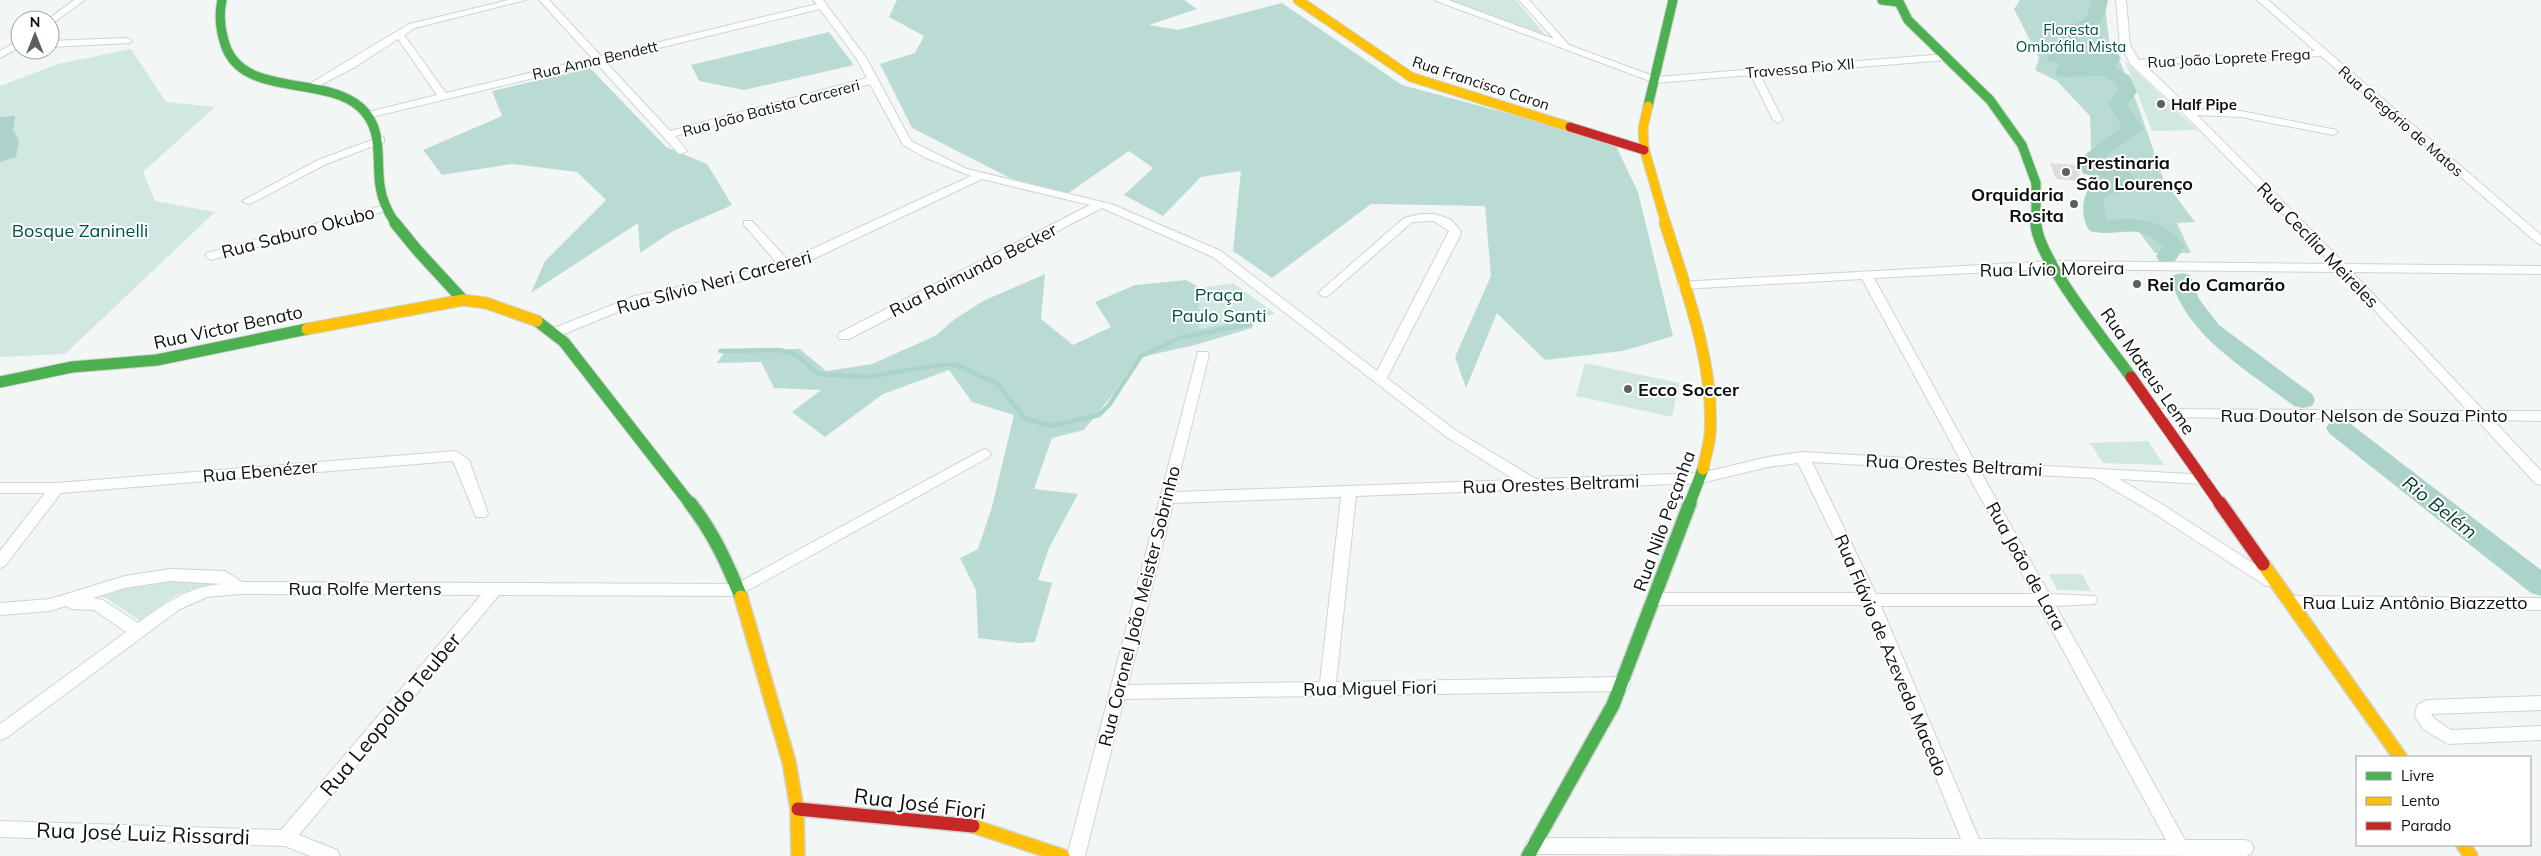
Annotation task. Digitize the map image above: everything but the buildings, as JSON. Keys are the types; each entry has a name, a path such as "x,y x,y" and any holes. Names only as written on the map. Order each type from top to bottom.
{"street":[{"path":"60,15 80,0"},
{"path":"222,0 219,16 222,36 230,57 236,65 252,74 340,94 368,115 380,140 381,189 385,208 398,227 463,300"},
{"path":"311,86 359,61 398,33 424,22 522,0"},
{"path":"544,0 682,151"},
{"name":"Rua Francisco Caron","path":"1298,0 1411,77 1644,150"},
{"path":"1439,0 1655,80"},
{"path":"1524,0 1566,47"},
{"name":"Rua Nilo Peçanha","path":"1531,851 1606,719 1622,684 1708,457 1710,428 1702,364 1683,285 1644,150 1643,128 1673,0"},
{"path":"1882,0 1898,1"},
{"name":"Rua Cecília Meireles","path":"2121,0 2126,49 2135,63 2188,112 2342,268 2541,480"},
{"name":"Rua Gregório de Matos","path":"2262,0 2541,241"},
{"name":"Rua Mateus Leme","path":"1898,1 1908,20 1993,104 2022,145 2036,183 2036,233 2051,266 2399,756"},
{"path":"820,3 857,51 874,80 902,137 908,143 947,164 980,176 1101,204 1217,254 1450,433 1534,484"},
{"name":"Rua Anna Bendett","path":"368,115 820,3"},
{"path":"398,33 444,97"},
{"path":"60,44 127,41"},
{"name":"Rua João Loprete Frega","path":"2135,63 2324,54"},
{"name":"Travessa Pio XII","path":"1655,80 1946,56"},
{"path":"1754,72 1778,120"},
{"name":"Rua João Batista Carcereri","path":"668,135 874,80"},
{"path":"2188,112 2241,114 2333,132"},
{"path":"248,201 322,162 380,140"},
{"name":"Rua Sílvio Neri Carcereri","path":"554,333 639,299 737,278 786,265 818,253 980,176"},
{"name":"Rua Raimundo Becker","path":"844,336 1101,204"},
{"name":"Rua Saburo Okubo","path":"211,256 385,208"},
{"path":"1324,294 1408,220 1437,218 1451,225 1455,231 1380,378"},
{"path":"748,223 786,265"},
{"name":"Rua Lívio Moreira","path":"1683,285 2051,266 2541,270"},
{"name":"Rua João de Lara","path":"1867,277 2182,852"},
{"name":"Rua Victor Benato","path":"0,382 72,367 158,360 312,328 463,300 486,303 525,316 554,333 579,359 705,522 722,549 738,590 788,759 798,809 798,856"},
{"name":"Rua Coronel João Meister Sobrinho","path":"1076,856 1203,355"},
{"name":"Rua Doutor Nelson de Souza Pinto","path":"2157,414 2541,416"},
{"path":"738,590 984,454"},
{"name":"Rua Ebenézer","path":"0,488 57,488 456,456 462,460 481,513"},
{"name":"Rua Orestes Beltrami","path":"1167,498 1701,478 1802,456 2203,478"},
{"name":"Rua Flávio de Azevedo Macedo","path":"1802,456 1871,599 1975,852"},
{"path":"2095,473 2155,507 2281,588"},
{"path":"0,562 57,488"},
{"path":"1327,689 1349,491"},
{"name":"Rua Rolfe Mertens","path":"0,609 50,605 125,582 170,575 217,576 225,578 240,588 738,590"},
{"path":"0,733 174,605 192,595 215,589 240,588"},
{"name":"Rua Leopoldo Teuber","path":"285,838 495,589"},
{"path":"1654,599 2089,600"},
{"path":"50,605 93,602 137,631"},
{"name":"Rua Luiz Antônio Biazzetto","path":"2290,602 2540,603"},
{"name":"Rua Miguel Fiori","path":"1117,692 1622,684"},
{"path":"2541,703 2427,707 2422,710 2423,716 2429,724 2448,737 2541,733"},
{"name":"Rua José Fiori","path":"798,809 952,822 990,830 1063,856"},
{"name":"Rua José Luiz Rissardi","path":"0,829 285,838 331,856"},
{"path":"1531,851 2182,852 2245,848"}],"green space":[{"path":"897,0 1184,0 1197,9 1149,25 1178,30 1282,3 1402,85 1614,142 1638,192 1673,336 1623,351 1545,360 1497,313 1466,388 1455,357 1491,276 1485,206 1371,204 1272,278 1233,251 1241,171 1201,177 1163,216 1124,195 1153,168 1129,151 1067,194 1010,178 912,128 880,64 915,53 924,36 889,17"},
{"path":"1449,0 1516,0 1546,36"},
{"name":"Floresta Ombrófila Mista","path":"2020,0 2104,0 2110,47 2121,64 2137,103 2164,181 2195,222 2177,223 2191,253 2155,253 2138,231 2094,229 2090,116 2057,81 2035,70 2039,58 2014,9"},
{"path":"829,32 854,65 744,90 699,81 691,65"},
{"name":"Bosque Zaninelli","path":"131,49 166,102 215,107 143,172 155,201 215,212 65,354 0,357 0,86 58,64"},
{"path":"2125,61 2197,130 2152,131"},
{"path":"590,68 666,147 707,164 732,205 673,231 640,253 638,223 531,293 545,261 606,200 577,172 512,164 442,175 423,150 502,116 492,91"},
{"path":"1045,274 1041,319 1073,345 1111,327 1095,302 1135,285 1186,280 1200,288 1199,329 1255,318 1252,328 1195,345 1137,358 1113,394 1084,430 1052,438 1034,489 1078,494 1049,548 1038,580 1052,583 1035,642 1019,643 978,638 976,590 960,558 978,549 992,507 1014,415 972,402 949,370 883,394 825,437 792,412 821,390 774,388 761,362 717,363 726,350 800,349 826,371 872,364 935,336 955,319 983,301"},
{"name":"Praça Paulo Santi","path":"1233,283 1276,314 1199,329 1200,288"},
{"name":"Ecco Soccer","path":"1585,363 1679,383 1672,417 1576,396"},
{"path":"2148,441 2164,465 2103,463 2090,443"},
{"path":"2049,574 2082,574 2091,591 2057,590"},
{"path":"159,580 211,580 214,584 176,595 140,621 106,598 99,596 108,589"}],"shaded area":[{"path":"15,116 13,130 19,141 16,157 0,162 0,117"}],"waterway":[{"name":"Rio Belém","path":"2100,0 2097,15 2086,27 2066,31 2073,47 2055,58 2084,55 2112,58 2107,64 2067,66 2064,73 2106,70 2124,80 2128,92 2117,104 2133,129 2092,157 2091,170 2121,175 2129,184 2097,191 2093,201 2097,227 2130,224 2149,227 2166,237 2174,246 2167,256"},
{"name":"Rio Belém","path":"2182,280 2188,300 2211,330 2303,400"},
{"path":"720,351 779,350 795,354 819,374 867,377 938,365 957,365 998,384 1024,418 1051,426 1099,415 1109,405 1141,356 1180,338 1250,324"},
{"name":"Rio Belém","path":"2339,428 2541,585"}],"traffic: fast":[{"path":"222,0 220,19 223,38 231,59 236,65 262,79 313,88 346,98 360,107 369,116 377,137 380,185 387,209 405,236 463,300"},
{"path":"1648,106 1673,0"},
{"path":"1882,0 1898,2"},
{"path":"1898,0 1908,20 1990,100 2022,145 2036,183 2036,233 2051,265 2131,377"},
{"path":"537,321 564,342 705,522 725,557 741,597"},
{"path":"0,382 72,367 157,360 307,329"},
{"path":"1528,856 1613,705 1703,469"}],"traffic: slow":[{"path":"1298,0 1411,77 1570,127"},
{"path":"1648,106 1643,128 1644,148 1692,310 1709,397 1710,436 1703,469"},
{"path":"307,329 463,300 486,303 537,321"},
{"path":"2263,564 2399,756"},
{"path":"741,597 789,762 797,809 798,856"},
{"path":"973,826 1063,856"},
{"path":"2464,846 2471,856"}],"traffic: jam":[{"path":"1570,127 1644,150"},
{"path":"2131,377 2263,564"},
{"path":"798,809 973,826"}],"place":[{"name":"Half Pipe","path":"2161,104"},
{"name":"Prestinaria São Lourenço","path":"2066,172"},
{"name":"Orquidaria Rosita","path":"2074,204"},
{"name":"Rei do Camarão","path":"2137,284"},
{"name":"Ecco Soccer","path":"1628,389"}]}
